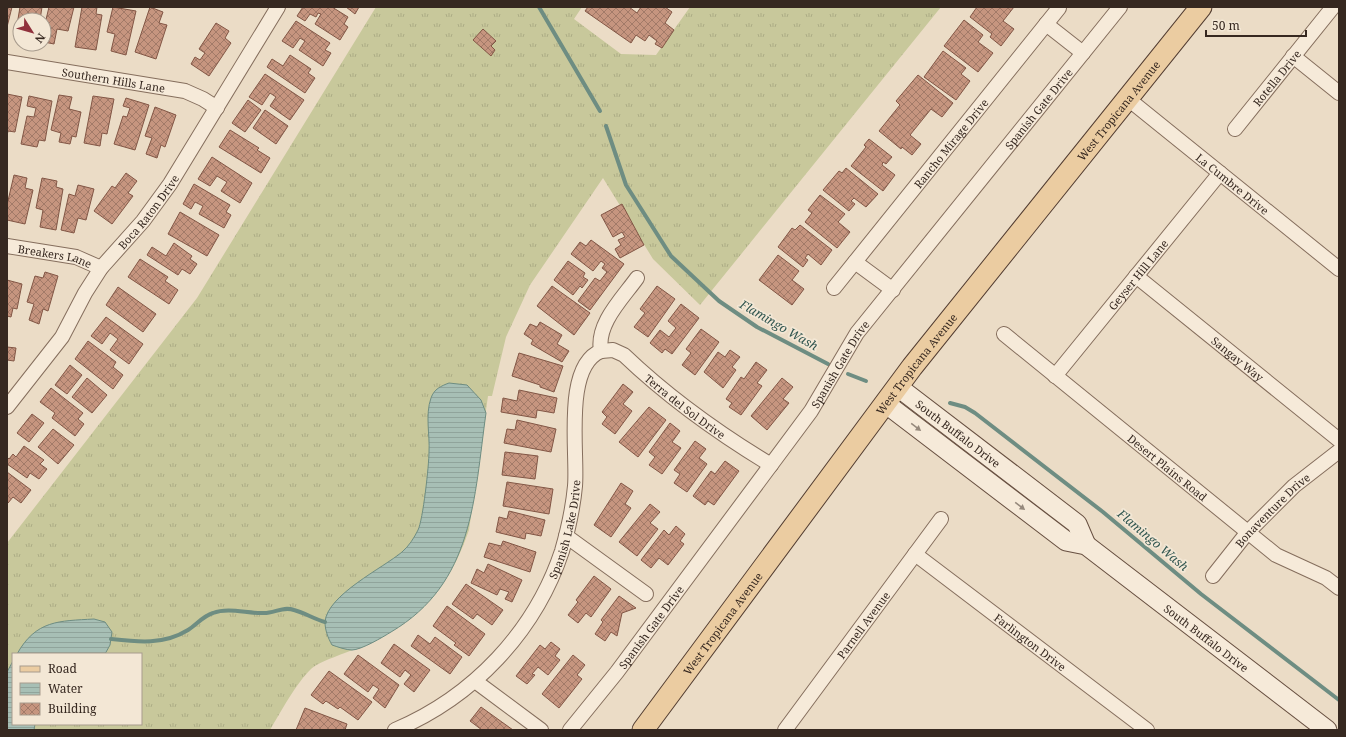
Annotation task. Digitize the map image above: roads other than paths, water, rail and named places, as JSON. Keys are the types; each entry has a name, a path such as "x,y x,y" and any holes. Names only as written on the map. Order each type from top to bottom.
{"main road":[{"name":"West Tropicana Avenue","path":"643,730 898,386 1201,7"},
{"name":"South Buffalo Drive","path":"898,386 1077,524 1086,545"},
{"name":"South Buffalo Drive","path":"885,403 1066,541 1086,545 1327,730"}],"street":[{"name":"Boca Raton Drive","path":"7,408 62,337 85,293 101,268 158,202 278,7"},
{"name":"Spanish Gate Drive","path":"570,730 616,672 811,411 857,333 1120,7"},
{"name":"Rotella Drive","path":"1235,129 1333,7"},
{"name":"Rancho Mirage Drive","path":"834,288 1059,8"},
{"path":"1046,24 1083,53"},
{"path":"1293,56 1339,93"},
{"name":"Southern Hills Lane","path":"7,62 185,92 203,99 217,108"},
{"name":"La Cumbre Drive","path":"1127,98 1339,269"},
{"name":"Geyser Hill Lane","path":"1055,376 1220,173"},
{"name":"Breakers Lane","path":"7,246 76,257 101,268"},
{"path":"855,262 892,290"},
{"name":"Sangay Way","path":"1136,276 1339,440"},
{"path":"602,351 600,343 602,329 637,278"},
{"name":"Desert Plains Road","path":"1004,334 1247,533 1276,555 1326,578 1339,588"},
{"name":"Terra del Sol Drive","path":"602,351 613,350 624,355 687,410 731,441 771,465"},
{"name":"Spanish Lake Drive","path":"395,730 439,707 475,681 507,649 533,613 554,573 566,536 575,486 575,404 587,361 596,353 602,351"},
{"name":"Bonaventure Drive","path":"1213,576 1247,533 1294,486 1339,451"},
{"name":"Parnell Avenue","path":"784,730 941,519"},
{"path":"566,536 646,594"},
{"name":"Farlington Drive","path":"915,554 1146,730"},
{"path":"475,681 541,730"}],"water":[{"path":"449,383 467,385 481,400 486,413 473,507 465,536 454,564 439,589 418,612 391,632 372,643 352,650 347,650 332,645 327,634 325,622 328,612 335,602 357,583 402,552 411,542 418,530 424,504 428,468 429,405 432,395 436,390"},
{"path":"94,619 105,622 112,632 110,645 106,653 18,653 32,634 40,629 50,624"},
{"path":"12,663 12,725 35,725 34,730 7,730 7,672"}],"waterway":[{"name":"Flamingo Wash","path":"539,7 600,111"},
{"name":"Flamingo Wash","path":"606,126 626,185 671,256 719,301 757,327 828,364"},
{"name":"Flamingo Wash","path":"848,374 866,381"},
{"name":"Flamingo Wash","path":"950,403 965,407 975,413 1103,512 1201,594 1339,700"},
{"path":"111,639 151,641 170,638 188,630 209,614 219,611 264,613 290,609 325,622"}]}
